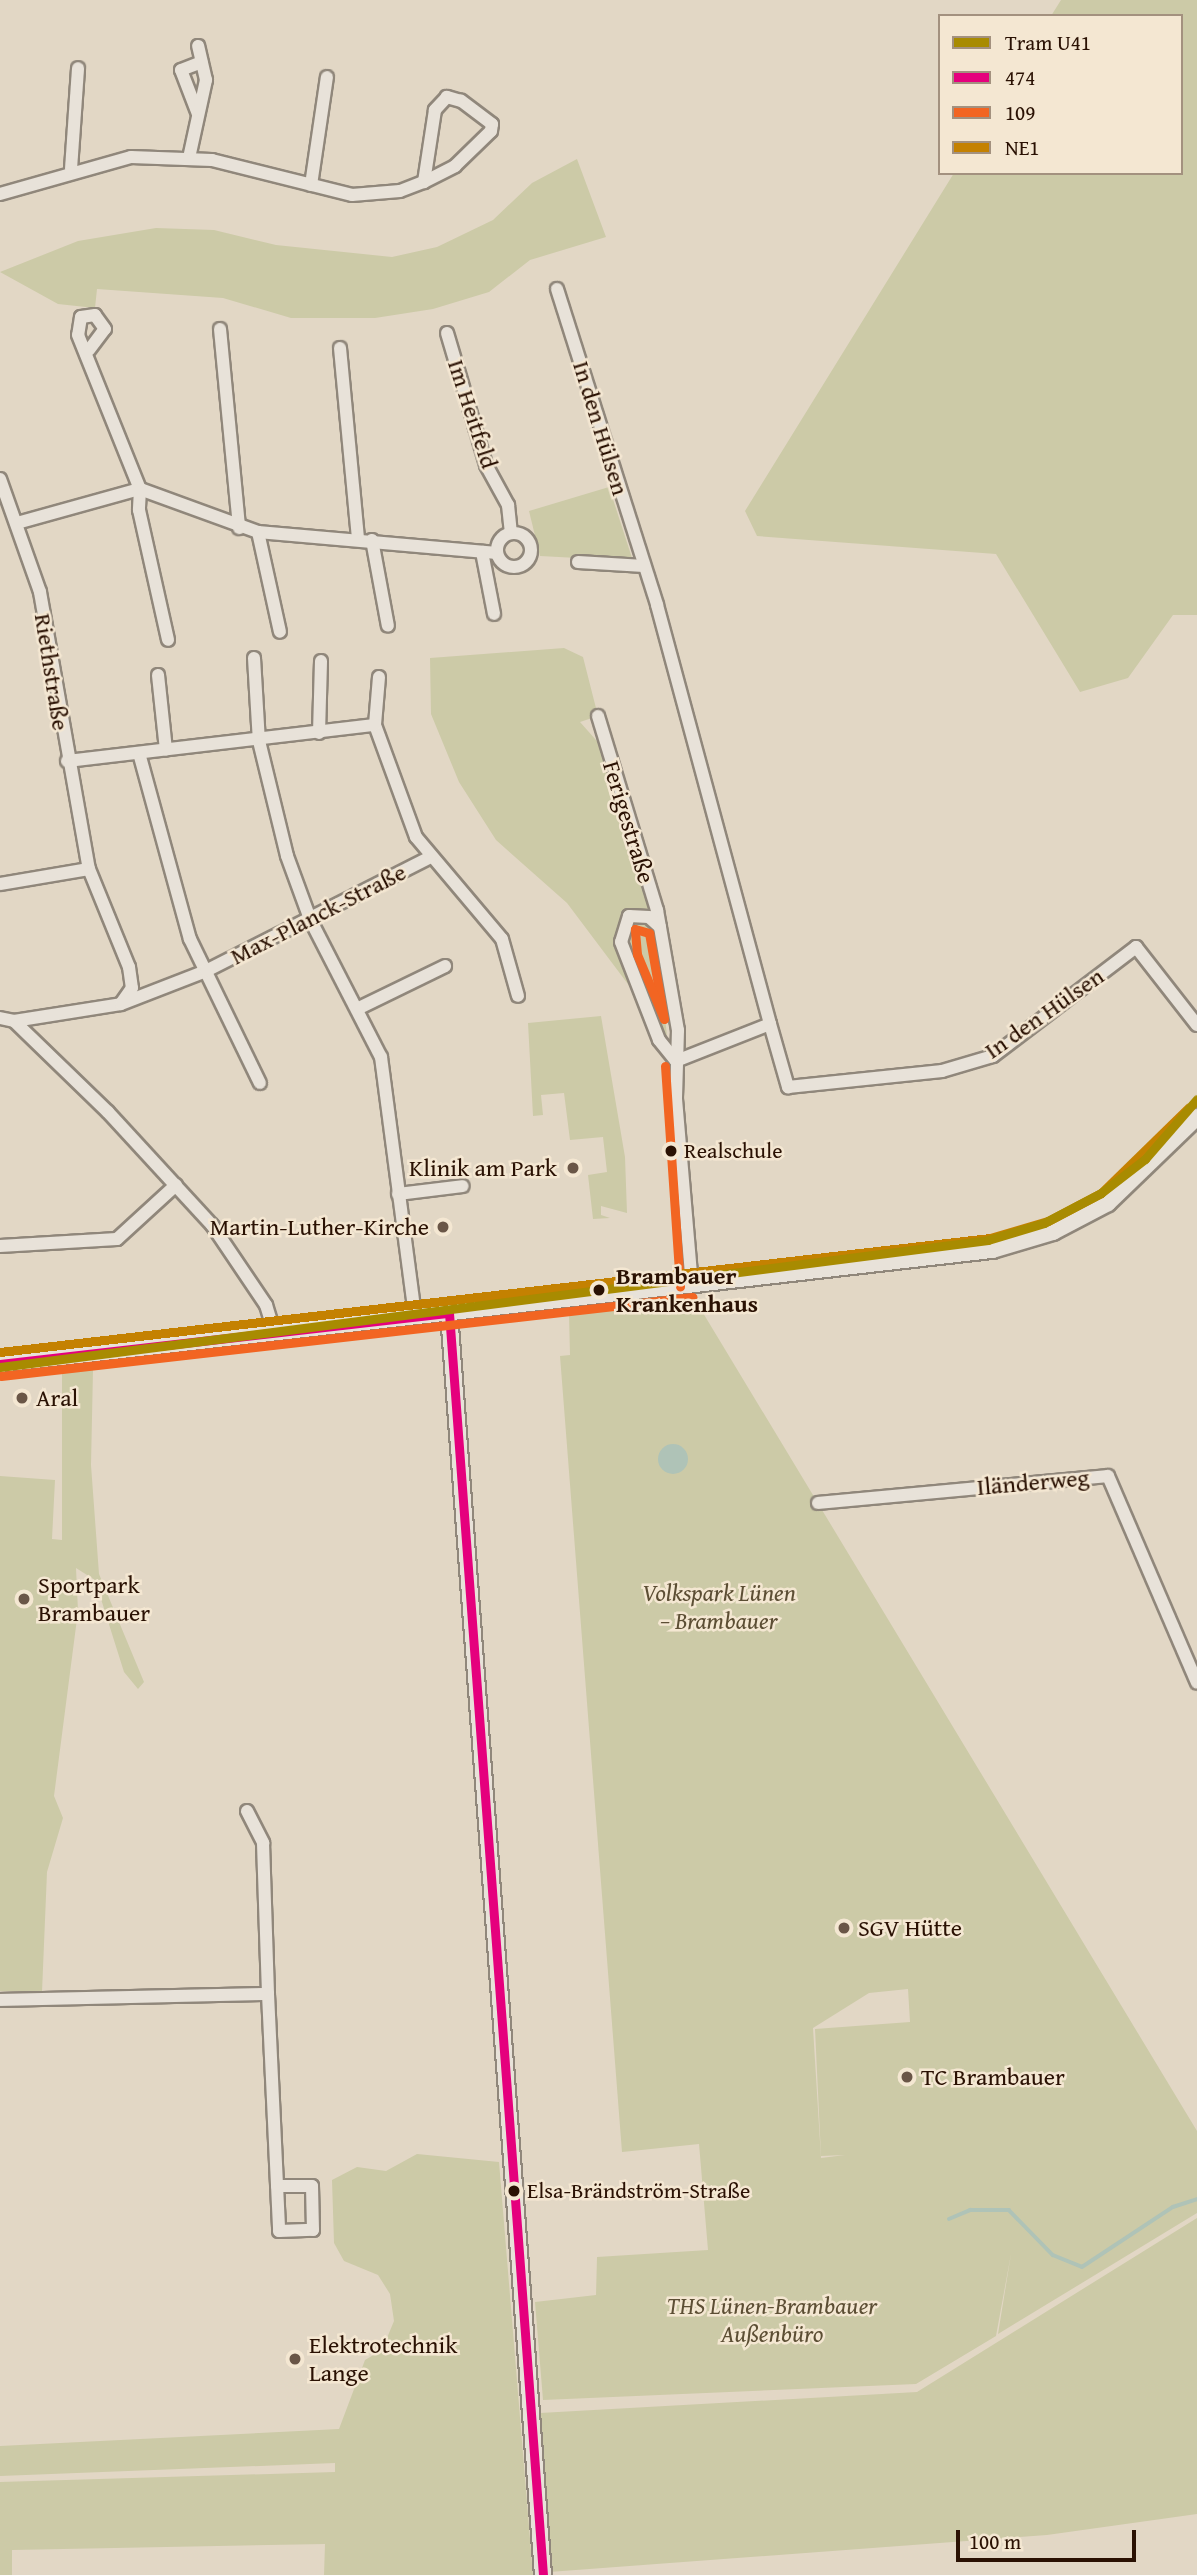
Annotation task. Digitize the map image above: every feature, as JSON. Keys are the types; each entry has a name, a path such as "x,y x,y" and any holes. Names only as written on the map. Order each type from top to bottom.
{"street":[{"path":"189,158 200,120 202,62 198,46"},
{"path":"200,120 181,70 202,62"},
{"path":"71,169 78,68"},
{"path":"311,185 327,77"},
{"path":"0,194 71,169 131,157 189,158 352,195 424,182 455,166 491,131 492,124 461,101 447,97 435,110 424,182"},
{"name":"In den Hülsen","path":"557,289 644,566 788,1087 942,1071 993,1056 1136,947 1197,1025"},
{"path":"220,329 239,528"},
{"name":"Im Heitfeld","path":"140,489 239,528 258,532 358,538 497,553 508,567 528,561 530,542 511,533 508,505 485,465 447,333"},
{"path":"340,348 358,538"},
{"path":"89,349 140,489 139,510 169,640"},
{"name":"Riethstraße","path":"0,479 40,592 67,761 89,869 129,967 132,988 121,1004"},
{"path":"17,523 140,489"},
{"path":"258,532 280,632"},
{"path":"497,553 511,533"},
{"path":"372,540 388,626"},
{"path":"482,552 494,614"},
{"path":"578,562 644,566"},
{"path":"254,658 259,741 272,810 310,919 381,1057 415,1316"},
{"path":"319,733 321,661"},
{"path":"158,675 166,750"},
{"path":"379,677 375,725 391,780 429,858 472,897 502,939 517,996"},
{"name":"Ferigestraße","path":"598,716 660,927 678,1030 676,1061 692,1285"},
{"path":"67,761 259,741 375,725"},
{"path":"139,753 190,939 206,971"},
{"name":"Max-Planck-Straße","path":"14,1021 121,1004 206,971 429,858"},
{"path":"0,884 89,869"},
{"name":"Ferigestraße","path":"660,927 641,914 629,916 620,928 646,1010 676,1061"},
{"path":"357,1009 445,965"},
{"name":"Max-Planck-Straße","path":"206,971 260,1083"},
{"path":"0,1018 14,1021 176,1185 251,1282 274,1332"},
{"path":"676,1061 770,1024"},
{"path":"0,1364 958,1256 1037,1238 1123,1193 1197,1118"},
{"path":"0,1246 117,1239 176,1185"},
{"path":"398,1194 463,1186"},
{"path":"449,1313 543,2575"},
{"name":"Iländerweg","path":"818,1503 1108,1476 1197,1683"},
{"path":"247,1811 263,1843 268,1994 279,2231 313,2230 312,2186 277,2186"},
{"path":"0,2000 268,1994"}],"green space":[{"path":"1061,0 1197,0 1197,615 1173,615 1128,678 1080,692 996,554 757,536 745,511 953,175 1183,175 1183,14 1052,14"},
{"path":"577,159 606,237 530,260 489,292 433,309 375,318 291,318 223,298 97,289 95,308 58,304 0,272 78,241 156,228 214,230 276,245 392,257 437,247 493,220 532,183"},
{"path":"609,487 633,561 540,556 529,511"},
{"path":"564,648 583,657 598,716 580,722 604,749 654,913 667,1036 567,903 496,840 459,782 431,714 430,658"},
{"path":"601,1016 625,1157 627,1213 601,1206 601,1215 610,1218 593,1219 588,1175 607,1172 603,1137 570,1140 564,1093 541,1095 543,1115 533,1116 528,1023"},
{"path":"694,1298 1197,2131 1197,2213 998,2334 1011,2254 996,2336 916,2384 543,2400 535,2302 596,2295 597,2257 708,2250 699,2144 622,2152 560,1356 570,1355 569,1314","holes":["908,1989 910,2022 815,2029 821,2156 845,2155 821,2158 813,2028 869,1993"]},
{"path":"93,1370 91,1465 99,1574 144,1682 138,1689 124,1672 95,1580 76,1568 78,1611 54,1796 63,1818 47,1872 42,1992 0,1991 0,1476 55,1480 52,1539 62,1540 62,1371"},
{"path":"417,2154 499,2162 533,2575 324,2575 325,2544 12,2550 12,2575 0,2575 0,2482 335,2472 335,2463 0,2476 0,2446 339,2429 365,2360 382,2350 394,2321 390,2294 378,2275 344,2261 334,2243 332,2180 357,2167 386,2171"},
{"path":"1197,2218 1197,2514 1047,2535 549,2572 540,2413 917,2392"}],"shaded area":[{"path":"673,1444 684,1448 688,1459 684,1470 673,1474 662,1470 658,1459 662,1448"}],"waterway":[{"path":"949,2219 970,2210 1009,2210 1053,2255 1082,2267 1173,2207 1197,2199"}],"tram line":[{"name":"U41","path":"0,1367 988,1240 1044,1223 1101,1193 1145,1159 1197,1099"}],"transit line":[{"name":"109","path":"635,929 649,933 664,1019 637,954 635,929"},
{"name":"109","path":"665,1066 680,1286"},
{"name":"NE1","path":"0,1352 990,1238 1048,1221 1101,1193 1188,1108"},
{"name":"109","path":"1,1376 693,1297"},
{"name":"474","path":"449,1313 543,2575"},
{"name":"474","path":"0,1364 449,1313"}],"place":[{"name":"Realschule","path":"671,1151"},
{"name":"Klinik am Park","path":"573,1168"},
{"name":"Martin-Luther-Kirche","path":"443,1227"},
{"name":"Brambauer Krankenhaus","path":"599,1290"},
{"name":"Aral","path":"22,1398"},
{"name":"Sportpark Brambauer","path":"24,1599"},
{"name":"SGV Hütte","path":"844,1928"},
{"name":"TC Brambauer","path":"907,2077"},
{"name":"Elsa-Brändström-Straße","path":"514,2191"},
{"name":"Elektrotechnik Lange","path":"295,2359"}],"park label":[{"name":"Volkspark Lünen – Brambauer","path":"719,1607"},
{"name":"THS Lünen-Brambauer Außenbüro","path":"772,2320"}]}
